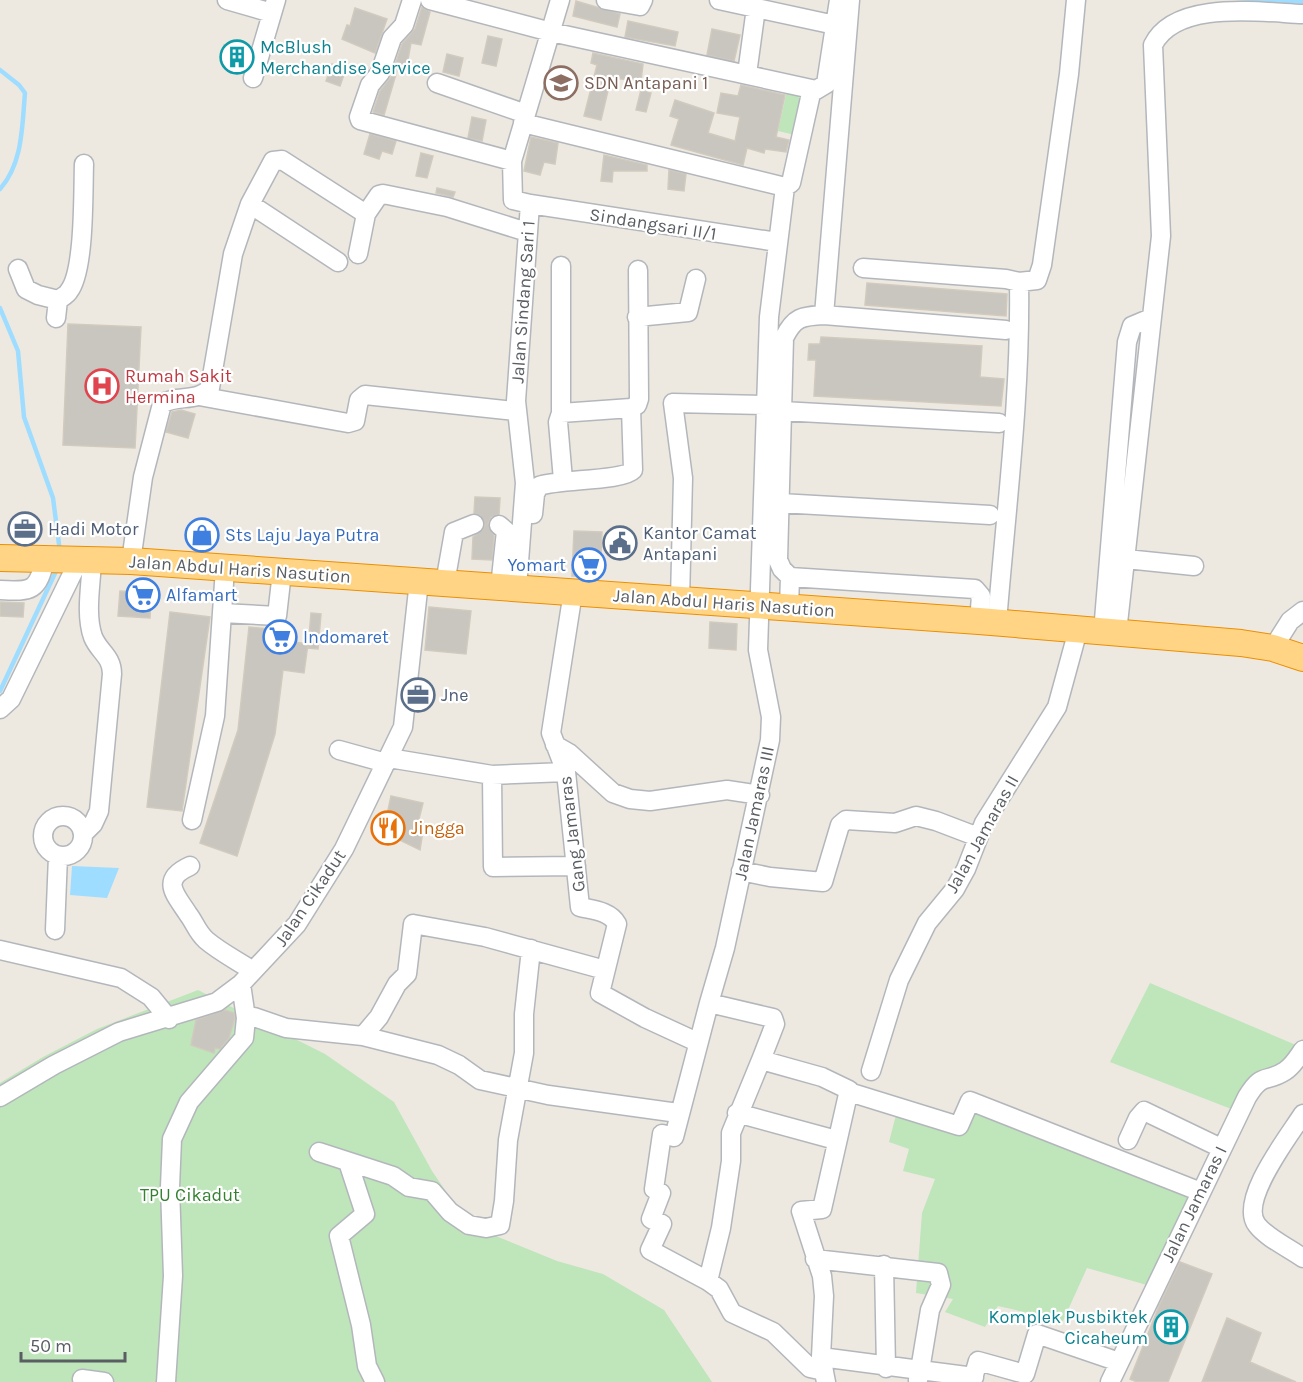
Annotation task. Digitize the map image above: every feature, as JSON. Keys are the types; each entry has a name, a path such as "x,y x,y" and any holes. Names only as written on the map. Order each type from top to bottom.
{"highway":[{"name":"Jalan Abdul Haris Nasution","path":"0,558 131,561 988,622 1274,648 1303,658"}],"street":[{"path":"227,0 274,7 253,78"},
{"path":"412,0 404,25 392,38 380,73 369,85 360,120 512,161"},
{"path":"430,0 551,32 812,89 821,89 826,84 838,0"},
{"name":"Jalan Sindang Sari 1","path":"515,588 525,483 515,411 530,204 513,200 512,161 560,0"},
{"path":"606,0 634,7 640,6 643,0"},
{"path":"719,0 835,26"},
{"path":"824,315 850,0"},
{"path":"863,268 1006,279 1019,282 1037,280 1042,265 1069,74 1076,0"},
{"path":"747,74 756,9"},
{"path":"1110,632 1126,559 1161,236 1154,45 1159,32 1170,22 1205,9 1303,14"},
{"path":"437,83 524,118 785,187"},
{"path":"812,89 791,183 785,187 769,318 780,503 778,560 782,569 790,577 975,589 981,596 988,622"},
{"path":"131,561 143,477 162,404 167,400 206,393 213,380 227,281 250,204 273,161 278,160 366,214"},
{"path":"18,269 26,289 57,309 75,280 80,250 84,164"},
{"path":"358,254 366,214 379,195 383,194 447,207 527,232"},
{"path":"250,204 338,262"},
{"name":"Sindangsari II/1","path":"530,204 777,242"},
{"path":"561,266 561,413 558,422 563,480"},
{"path":"561,413 631,408 637,405 639,399 638,270"},
{"path":"637,316 688,312 696,279"},
{"path":"988,622 1016,387 1019,282"},
{"path":"774,408 784,338 791,323 806,316 824,315 1006,330"},
{"path":"1110,632 1129,330 1138,321 1151,318"},
{"path":"199,396 348,423 355,421 359,400 365,395 515,411"},
{"path":"680,600 683,478 673,403 999,423"},
{"path":"515,588 535,494 539,486 563,480 630,474 633,470 631,408"},
{"name":"Jalan Jamaras III","path":"709,1003 725,948 760,795 770,740 771,717 758,655 774,408"},
{"path":"780,503 990,515"},
{"name":"Jalan Cikadut","path":"0,1097 119,1032 169,1019 217,1002 241,984 297,924 334,868 366,807 403,727 432,582 454,532 474,524"},
{"path":"499,525 506,531 506,545 515,588"},
{"path":"1126,559 1194,566"},
{"path":"0,590 20,591 34,588 41,576 67,560"},
{"path":"0,710 11,699 67,560"},
{"path":"67,560 93,638 112,665 112,674 99,811 93,824 83,834 76,851 58,856 51,853 43,841 42,834 49,821 63,816 77,821 83,834"},
{"path":"192,820 215,716 225,568"},
{"path":"222,613 277,616 282,572"},
{"path":"789,607 790,577"},
{"name":"Gang Jamaras","path":"573,592 550,733 566,772 580,907 603,912 611,916 617,924 599,988 602,995 697,1042"},
{"path":"1274,648 1290,621 1303,611"},
{"name":"Jalan Jamaras II","path":"871,1071 899,980 927,923 956,889 966,870 978,837 1057,707 1078,630"},
{"name":"Gang Jamaras","path":"555,745 569,753 613,793 630,799 650,801 727,790 760,795"},
{"path":"339,750 387,761 492,775 566,772"},
{"path":"492,775 493,867 576,866"},
{"path":"741,871 770,877 823,882 840,825 846,820 895,823 916,816 978,837"},
{"path":"55,930 58,856"},
{"path":"190,866 180,871 173,882 172,890 177,899 198,932 207,941 253,971"},
{"path":"363,1036 379,1017 397,984 407,974 413,924 454,930 604,970"},
{"path":"319,1152 393,1176 409,1187 432,1191 445,1208 469,1225 496,1227 502,1222 508,1140 524,1053 524,1014 531,949"},
{"path":"0,950 121,978 151,997 169,1019"},
{"path":"166,1382 173,1276 170,1187 172,1139 189,1102 244,1038 246,1018 241,984"},
{"path":"708,1281 721,1228 730,1161 730,1133 775,1024 773,1018 709,1003 678,1113 674,1137 662,1134 654,1189 660,1193 651,1219 662,1224 650,1250 708,1281 718,1289 732,1313 773,1332 810,1368 824,1370 886,1368 919,1376 973,1380 978,1361 1025,1374 1037,1334 1119,1362"},
{"path":"246,1018 254,1017 286,1028 363,1036 438,1055 459,1065 480,1080 548,1095 678,1113"},
{"name":"Jalan Jamaras I","path":"1110,1382 1221,1148 1256,1083 1262,1078 1284,1072 1303,1050"},
{"path":"761,1060 822,1077 847,1088 849,1092 959,1126 970,1101 1201,1192"},
{"path":"824,1370 822,1276 801,1211 822,1209 828,1194 836,1140 849,1092"},
{"path":"1128,1140 1138,1118 1144,1111 1221,1148"},
{"path":"737,1113 836,1140"},
{"path":"1303,1114 1262,1181 1254,1198 1251,1212 1257,1226 1303,1258"},
{"path":"348,1162 365,1214 339,1236 361,1324 366,1366 375,1382"},
{"path":"816,1259 938,1273 941,1277 930,1310 919,1376"},
{"path":"884,1265 886,1368"},
{"path":"82,1379 104,1382"}],"green space":[{"path":"788,86 809,91 799,136 778,131"},
{"path":"1150,983 1303,1048 1272,1075 1239,1112 1110,1062"},
{"name":"TPU Cikadut","path":"198,990 325,1054 394,1102 432,1171 469,1225 557,1261 603,1274 664,1310 712,1382 0,1382 0,1083 43,1057 97,1029"},
{"path":"970,1101 1201,1192 1154,1287 1087,1268 1063,1321 998,1306 985,1327 945,1312 953,1299 916,1293 922,1213 935,1179 903,1171 909,1149 889,1142 898,1107 958,1126"}],"water":[{"path":"1234,0 1303,0 1303,4"},
{"path":"72,866 119,868 107,898 70,895"}],"building":[{"path":"576,1 620,14 617,27 573,16"},
{"path":"422,7 430,12 421,45 411,43 407,65 399,64 384,115 373,112 380,91 391,77 402,44 415,29"},
{"path":"355,8 387,19 375,53 342,39 347,25 350,26"},
{"path":"628,21 678,32 675,46 625,37"},
{"path":"712,29 740,35 734,61 707,55"},
{"path":"488,36 502,39 496,66 482,63"},
{"name":"McBlush Merchandise Service","path":"224,45 249,52 245,67 221,60"},
{"path":"593,53 643,64 641,81 611,78 601,120 584,116 597,65 591,63"},
{"path":"447,54 463,58 459,76 443,72"},
{"path":"332,64 346,69 340,86 326,81"},
{"path":"741,85 785,95 776,137 789,140 786,152 765,149 764,153 747,148 743,165 671,145 679,119 670,116 675,100 714,113 708,133 735,141 740,117 717,113 721,93 738,96"},
{"path":"641,90 651,93 646,112 636,110"},
{"path":"472,117 486,120 482,141 468,138"},
{"path":"370,134 396,141 392,154 382,151 379,159 364,154"},
{"path":"531,137 558,143 555,164 544,162 540,175 524,171"},
{"path":"421,153 433,156 427,178 416,176"},
{"path":"604,155 647,165 647,171 613,171 612,182 601,181"},
{"path":"669,170 686,174 684,191 668,189"},
{"path":"437,188 455,192 453,197 436,193"},
{"path":"867,283 1007,294 1006,316 865,305"},
{"name":"Rumah Sakit Hermina","path":"68,324 141,327 135,448 63,445"},
{"path":"821,337 982,346 980,377 1004,379 1001,406 814,396 816,360 808,360 809,344 820,344"},
{"path":"181,410 195,414 188,438 166,432 172,412"},
{"path":"475,497 500,498 499,514 491,517 488,524 494,536 492,560 472,559 473,537 482,531 485,525 481,516 474,513"},
{"path":"574,531 602,532 600,577 572,576"},
{"path":"120,591 151,593 150,618 118,616"},
{"path":"0,602 24,603 23,617 0,616"},
{"path":"429,607 471,611 466,654 425,650"},
{"path":"170,612 210,617 182,811 147,807"},
{"path":"311,613 321,614 318,649 308,648"},
{"path":"710,622 737,624 736,650 709,648"},
{"path":"249,627 288,631 287,641 308,644 304,673 283,670 275,734 237,856 200,843 238,730"},
{"path":"391,796 423,803 418,823 424,824 420,850 383,832 390,815 387,815"},
{"path":"225,1010 234,1013 235,1018 229,1038 220,1049 215,1048 214,1053 191,1045 196,1020"},
{"name":"Komplek Pusbiktek Cicaheum","path":"1180,1262 1212,1274 1168,1382 1137,1382 1130,1379 1159,1306"},
{"path":"1227,1318 1261,1333 1250,1362 1296,1382 1202,1382"}],"waterway":[{"path":"0,70 19,85 25,93 22,131 17,156 8,179 0,189"},
{"path":"0,308 18,351 24,417 53,498 60,552"},
{"path":"0,691 57,569"}],"place":[{"name":"McBlush Merchandise Service","path":"237,57"},
{"name":"SDN Antapani 1","path":"561,83"},
{"name":"Rumah Sakit Hermina","path":"102,386"},
{"name":"Hadi Motor","path":"25,529"},
{"name":"Sts Laju Jaya Putra","path":"202,535"},
{"name":"Kantor Camat Antapani","path":"620,543"},
{"name":"Yomart","path":"589,565"},
{"name":"Alfamart","path":"143,595"},
{"name":"Indomaret","path":"280,637"},
{"name":"Jne","path":"418,695"},
{"name":"Jingga","path":"388,828"},
{"name":"Komplek Pusbiktek Cicaheum","path":"1171,1327"}]}
